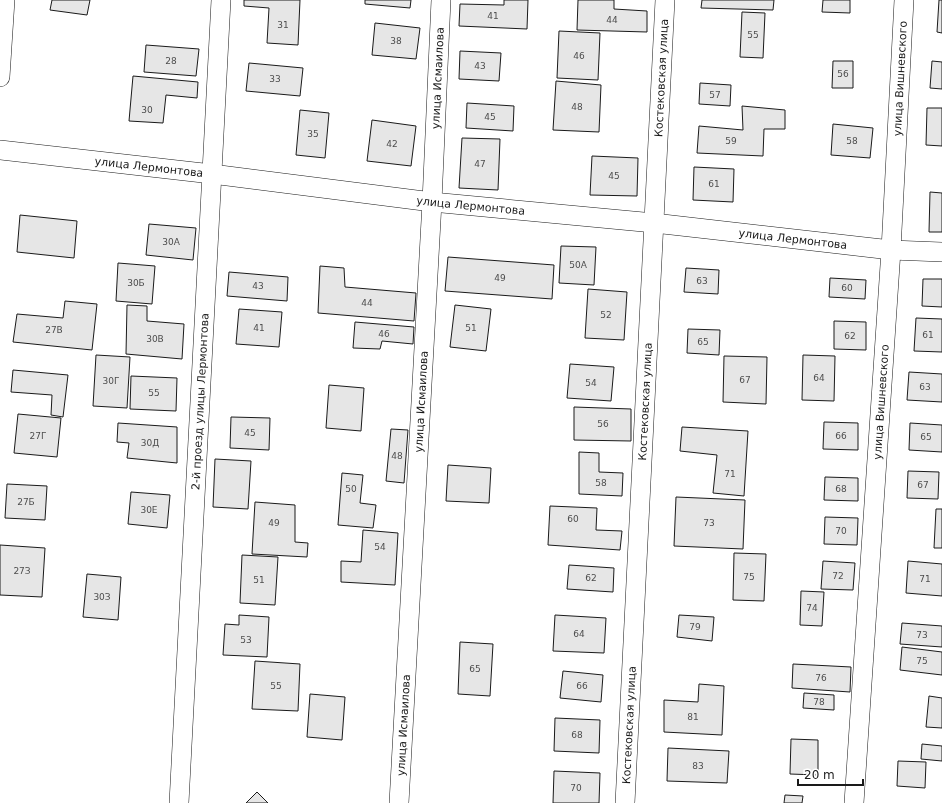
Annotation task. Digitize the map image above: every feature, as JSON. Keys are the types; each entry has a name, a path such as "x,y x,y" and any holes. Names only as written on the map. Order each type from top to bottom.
{"street":[{"path":"0,77 5,0"},
{"name":"2-й проезд улицы Лермонтова","path":"179,803 221,0"},
{"name":"улица Исмаилова","path":"399,803 432,202 441,0"},
{"name":"Костековская улица","path":"625,803 665,0"},
{"name":"улица Вишневского","path":"854,803 891,250 904,0"},
{"name":"улица Лермонтова","path":"0,150 212,174 432,202 654,223 891,250 942,252"}],"building":[{"path":"52,0 90,0 87,15 50,10"},
{"path":"244,0 300,0 298,45 267,43 269,8 244,6"},
{"path":"365,0 411,0 410,8 365,4"},
{"path":"504,0 528,0 527,29 459,26 460,4 504,5"},
{"path":"578,0 614,0 614,9 647,11 647,32 577,30"},
{"path":"702,0 774,0 773,10 701,8"},
{"path":"823,0 850,0 850,13 822,12"},
{"path":"939,0 942,0 942,33 937,32"},
{"path":"742,12 765,13 763,58 740,57"},
{"path":"375,23 420,28 416,59 372,55"},
{"path":"559,31 600,33 598,80 557,78"},
{"path":"146,45 199,49 196,76 144,72"},
{"path":"460,51 501,53 499,81 459,79"},
{"path":"833,61 853,61 853,88 832,88"},
{"path":"932,61 942,62 942,89 930,88"},
{"path":"249,63 303,68 300,96 246,91"},
{"path":"133,76 198,82 197,98 166,95 163,123 129,121"},
{"path":"556,81 601,85 599,132 553,130"},
{"path":"700,83 731,85 730,106 699,104"},
{"path":"467,103 514,106 513,131 466,128"},
{"path":"742,106 785,110 785,129 764,129 763,156 697,153 699,126 743,130"},
{"path":"927,108 942,108 942,146 926,145"},
{"path":"300,110 329,113 325,158 296,155"},
{"path":"372,120 416,126 411,166 367,161"},
{"path":"833,124 873,128 870,158 831,155"},
{"path":"462,138 500,139 498,190 459,188"},
{"path":"592,156 638,158 637,196 590,195"},
{"path":"694,167 734,169 733,202 693,200"},
{"path":"930,192 942,193 942,232 929,232"},
{"path":"20,215 77,221 74,258 17,252"},
{"path":"149,224 196,228 193,260 146,255"},
{"path":"561,246 596,247 594,285 559,283"},
{"path":"448,257 554,265 552,299 445,291"},
{"path":"118,263 155,266 152,304 116,301"},
{"path":"320,266 344,268 345,287 416,293 414,321 318,313"},
{"path":"686,268 719,270 718,294 684,292"},
{"path":"229,272 288,277 287,301 227,296"},
{"path":"830,278 866,280 865,299 829,297"},
{"path":"923,279 942,279 942,307 922,306"},
{"path":"588,289 627,292 624,340 585,338"},
{"path":"65,301 97,304 92,350 13,342 17,314 63,318"},
{"path":"127,305 147,306 147,321 184,324 182,359 126,354"},
{"path":"455,305 491,309 486,351 450,347"},
{"path":"239,309 282,312 279,347 236,344"},
{"path":"916,318 942,319 942,352 914,351"},
{"path":"834,321 866,322 866,350 834,349"},
{"path":"355,322 414,327 413,344 382,341 380,349 353,348"},
{"path":"688,329 720,330 719,355 687,353"},
{"path":"96,355 130,357 127,408 93,406"},
{"path":"803,355 835,356 834,401 802,400"},
{"path":"724,356 767,357 766,404 723,402"},
{"path":"570,364 614,367 611,401 567,398"},
{"path":"13,370 68,375 63,417 51,415 52,395 11,392"},
{"path":"909,372 942,374 942,402 907,400"},
{"path":"131,376 177,378 176,411 130,409"},
{"path":"329,385 364,388 361,431 326,428"},
{"path":"574,407 631,409 631,441 574,440"},
{"path":"18,414 61,418 57,457 14,453"},
{"path":"231,417 270,418 269,450 230,448"},
{"path":"824,422 858,423 858,450 823,449"},
{"path":"118,423 177,427 177,463 127,458 129,443 117,442"},
{"path":"910,423 942,425 942,452 909,450"},
{"path":"682,427 748,431 744,496 713,493 717,455 680,451"},
{"path":"391,429 408,430 404,483 386,481"},
{"path":"579,452 599,453 599,472 623,473 622,496 579,494"},
{"path":"215,459 251,461 248,509 213,507"},
{"path":"448,465 491,468 489,503 446,501"},
{"path":"908,471 939,472 938,499 907,498"},
{"path":"342,473 363,475 360,503 376,505 373,528 338,525"},
{"path":"825,477 858,478 858,501 824,500"},
{"path":"7,484 47,486 45,520 5,518"},
{"path":"131,492 170,495 167,528 128,524"},
{"path":"676,497 745,500 743,549 674,546"},
{"path":"255,502 295,505 295,542 308,543 307,557 252,554"},
{"path":"550,506 597,508 596,530 622,531 620,550 548,545"},
{"path":"936,509 942,509 942,548 934,548"},
{"path":"825,517 858,518 857,545 824,544"},
{"path":"363,530 398,533 395,585 341,582 341,561 361,562"},
{"path":"0,545 45,548 42,597 0,595"},
{"path":"734,553 766,554 764,601 733,600"},
{"path":"242,555 278,557 275,605 240,603"},
{"path":"823,561 855,563 853,590 821,589"},
{"path":"908,561 942,564 942,596 906,593"},
{"path":"569,565 614,568 613,592 567,589"},
{"path":"87,574 121,577 118,620 83,617"},
{"path":"801,591 824,592 822,626 800,625"},
{"path":"239,615 269,617 267,657 223,655 225,624 239,625"},
{"path":"555,615 606,618 604,653 553,651"},
{"path":"679,615 714,617 712,641 677,637"},
{"path":"902,623 942,626 942,647 900,644"},
{"path":"460,642 493,644 490,696 458,694"},
{"path":"902,647 942,652 942,675 900,670"},
{"path":"255,661 300,664 298,711 252,709"},
{"path":"793,664 851,667 850,692 792,688"},
{"path":"563,671 603,675 601,702 560,698"},
{"path":"699,684 724,686 722,735 664,732 664,700 698,702"},
{"path":"804,693 834,695 834,710 803,708"},
{"path":"310,694 345,697 342,740 307,737"},
{"path":"929,696 942,698 942,728 926,727"},
{"path":"555,718 600,720 599,753 554,751"},
{"path":"791,739 818,740 818,775 790,774"},
{"path":"922,744 942,746 942,761 921,759"},
{"path":"668,748 729,751 727,783 667,781"},
{"path":"898,761 926,762 925,788 897,786"},
{"path":"554,771 600,773 599,803 553,803"},
{"path":"257,792 268,803 246,803"},
{"path":"785,795 803,796 802,803 784,803"}]}
